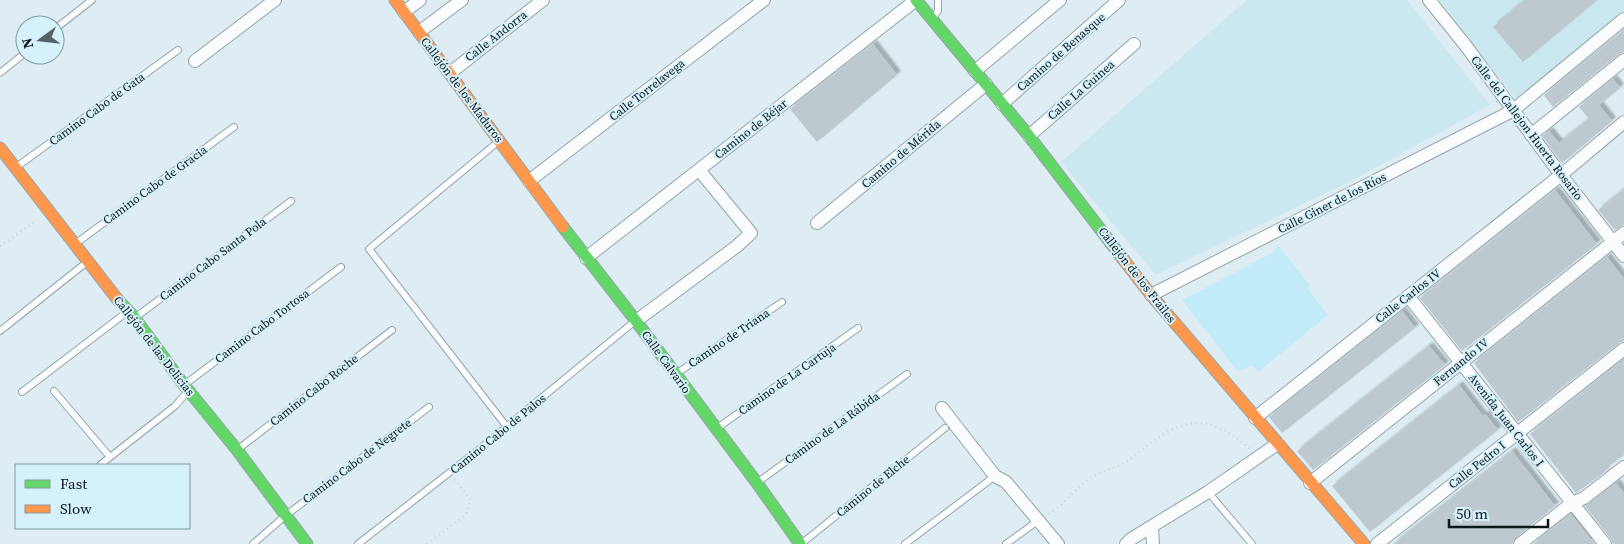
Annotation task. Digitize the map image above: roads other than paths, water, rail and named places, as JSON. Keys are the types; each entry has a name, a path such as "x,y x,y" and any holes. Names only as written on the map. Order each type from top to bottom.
{"street":[{"path":"195,61 275,0"},
{"name":"Callejón de los Maduros","path":"395,0 529,181"},
{"path":"404,12 420,0"},
{"path":"419,32 462,0"},
{"name":"Calle Andorra","path":"450,73 543,0"},
{"name":"Calle Torrelavega","path":"529,181 764,0"},
{"name":"Callejón de los Frailes","path":"916,0 1029,136 1151,295 1364,544"},
{"name":"Camino de Béjar","path":"586,258 916,0"},
{"path":"975,71 1060,0"},
{"name":"Camino de Benasque","path":"1002,104 1119,0"},
{"name":"Calle del Callejon Huerta Rosario","path":"1429,0 1466,46 1512,111 1624,256"},
{"name":"Calle Giner de los Ríos","path":"1151,295 1512,111 1624,19"},
{"name":"Calle La Guinea","path":"1029,136 1134,44"},
{"path":"1531,134 1624,60"},
{"name":"Camino de Mérida","path":"817,223 986,84"},
{"name":"Calle Carlos IV","path":"1255,418 1561,175 1624,122"},
{"name":"Callejón de las Delicias","path":"0,148 131,314 186,388 237,450 307,544"},
{"path":"636,321 751,233 699,170"},
{"name":"Calle Calvario","path":"529,181 636,321 801,544"},
{"name":"Fernando IV","path":"1310,483 1624,233"},
{"name":"Avenida Juan Carlos I","path":"1408,296 1605,544"},
{"name":"Calle Pedro I","path":"1377,544 1624,349"},
{"path":"942,408 995,476 1006,482 1058,544"},
{"path":"1126,544 1131,538 1208,492 1277,444"},
{"path":"1520,544 1624,467"},
{"path":"1152,527 1153,544"}],"lane":[{"path":"65,21 92,0"},
{"path":"932,19 938,11 938,0"},
{"name":"Camino Cabo de Gata","path":"15,168 178,50"},
{"path":"0,73 15,61"},
{"name":"Camino Cabo de Gracia","path":"75,244 234,127"},
{"path":"500,140 369,249 507,427"},
{"name":"Camino Cabo Santa Pola","path":"22,392 291,201"},
{"path":"0,331 88,261"},
{"name":"Camino Cabo Tortosa","path":"101,464 175,406 186,388 341,267"},
{"name":"Camino de Triana","path":"675,375 782,302"},
{"name":"Camino Cabo de Palos","path":"358,544 507,427 636,321"},
{"name":"Camino de La Cartuja","path":"716,429 858,328"},
{"name":"Camino Cabo Roche","path":"237,450 392,330"},
{"name":"Camino de La Rábida","path":"757,483 907,374"},
{"path":"54,391 110,457"},
{"name":"Camino Cabo de Negrete","path":"253,544 285,516 429,407"},
{"name":"Camino de Elche","path":"801,544 945,428"},
{"path":"906,544 995,476"},
{"path":"1208,492 1252,544"},
{"path":"1006,544 1039,520"}]}
